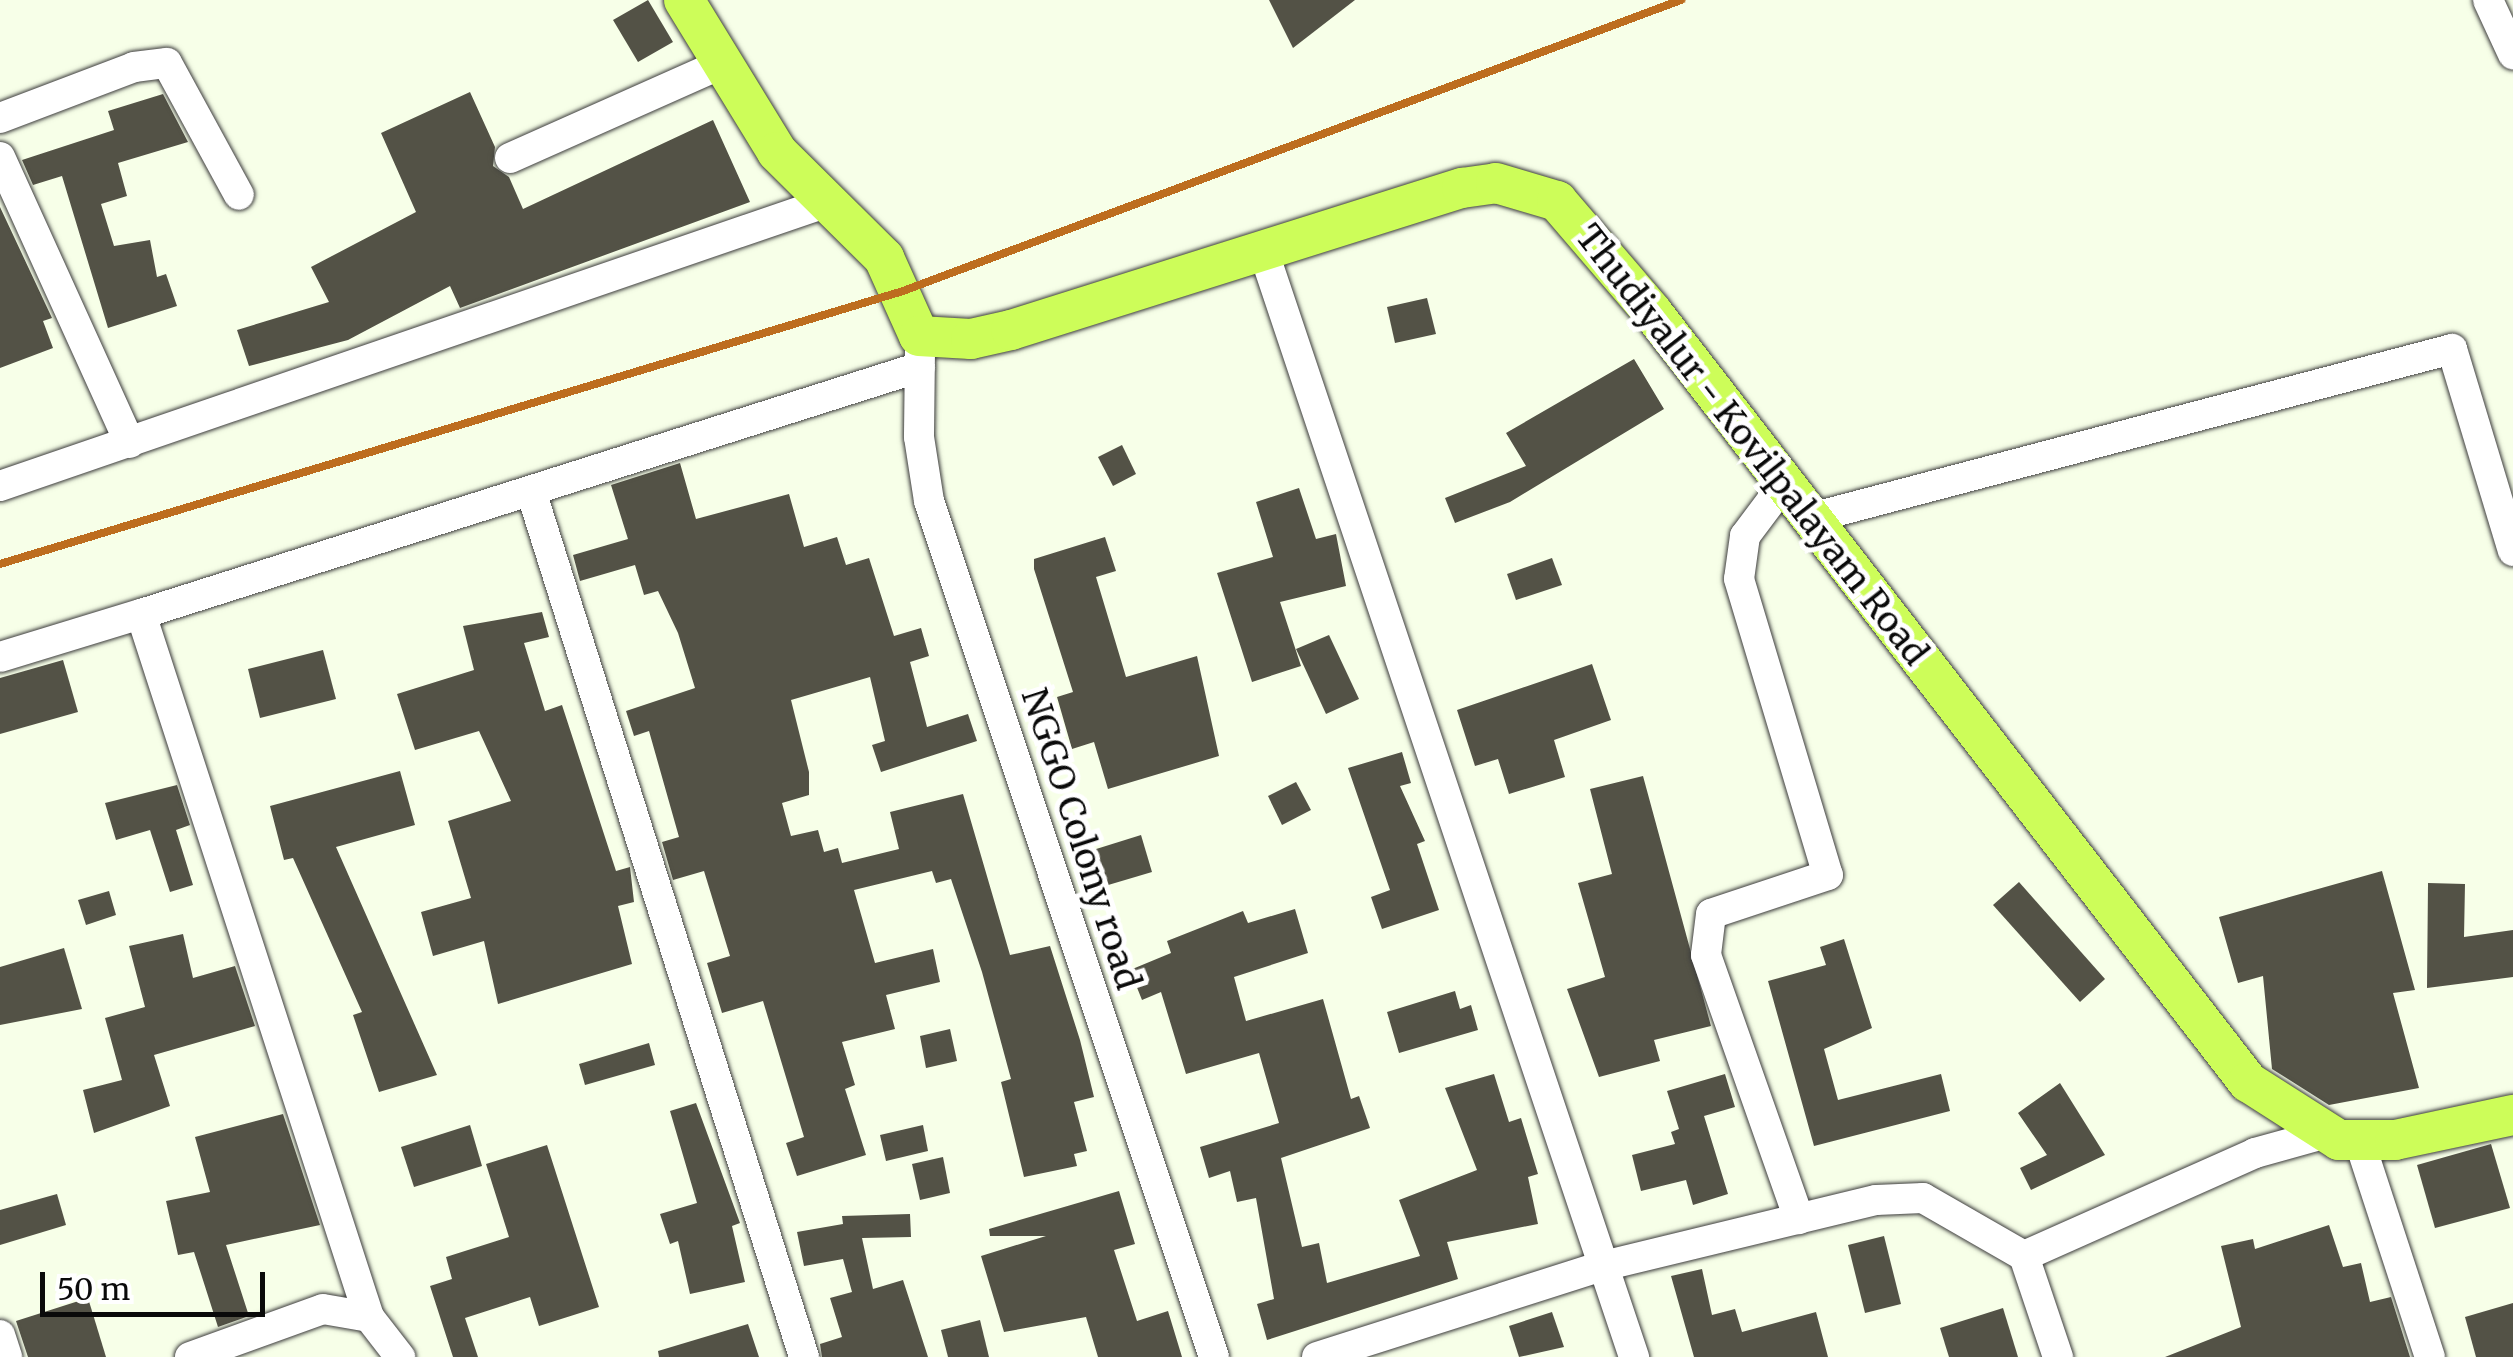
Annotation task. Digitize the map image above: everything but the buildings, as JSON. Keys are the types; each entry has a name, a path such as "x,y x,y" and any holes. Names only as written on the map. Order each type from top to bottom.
{"main road":[{"path":"684,0 777,152 822,204 884,258 920,352"},
{"name":"Thudiyalur - Kovilpalayam Road","path":"920,352 1010,330 1262,247 1462,188 1535,190 1576,218 2248,1082 2339,1137"},
{"path":"2339,1137 2513,1115"}],"street":[{"path":"2488,0 2513,54"},
{"path":"0,118 134,67 167,63 239,196"},
{"path":"510,158 723,63"},
{"path":"0,157 130,443"},
{"path":"0,486 822,204"},
{"path":"1262,247 1634,1357"},
{"path":"1811,518 2452,349 2513,551"},
{"path":"0,658 531,490 920,352"},
{"name":"NGGO Colony road","path":"920,352 919,437 930,501 1214,1357"},
{"path":"1784,484 1745,536 1739,579 1828,875 1711,914 1706,955 1799,1219"},
{"path":"531,490 804,1357"},
{"path":"140,614 369,1316 400,1357"},
{"path":"2024,1256 2256,1153 2339,1137 2430,1357"},
{"path":"1318,1357 1603,1266 1799,1219 1923,1198 2024,1256 2058,1357"},
{"path":"190,1357 323,1309 369,1316"},
{"path":"0,1334 7,1357"}],"railway":[{"path":"0,564 903,291 1681,0"}]}
